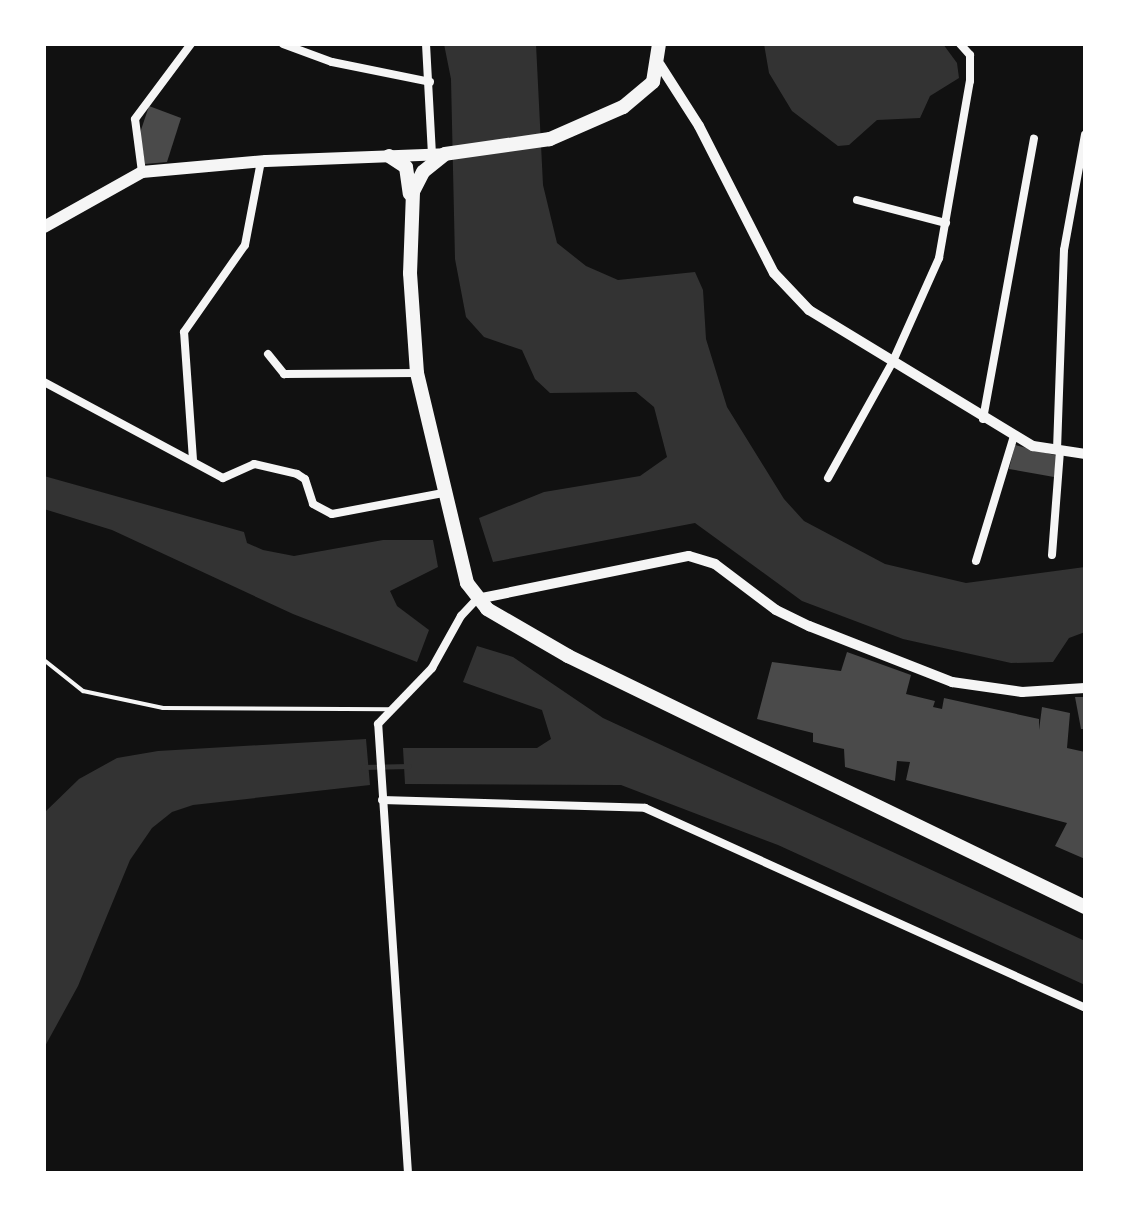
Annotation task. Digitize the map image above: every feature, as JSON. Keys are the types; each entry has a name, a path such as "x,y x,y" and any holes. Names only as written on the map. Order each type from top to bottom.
{"main road":[{"path":"44,227 142,172 261,161 438,154 550,139 575,132 635,99 653,82 660,65 659,44"},
{"path":"410,202 423,172 438,154"},
{"path":"389,156 406,167 417,373 464,574 477,599 568,656 665,706 1085,907"}],"street":[{"path":"142,172 135,119 191,44"},
{"path":"283,44 332,62 430,82"},
{"path":"426,44 438,154"},
{"path":"828,478 893,361 939,258 970,81 970,55 960,44"},
{"path":"660,65 699,126 774,273 809,310 1014,436 1059,450 1085,454"},
{"path":"1052,555 1059,450 1064,250 1085,135"},
{"path":"983,419 1034,139"},
{"path":"193,460 184,332 245,245 261,161"},
{"path":"857,200 946,223"},
{"path":"268,354 284,374 417,373"},
{"path":"44,382 223,478 254,464 297,474 305,479 313,504 332,514 443,493"},
{"path":"976,561 1014,436"},
{"path":"408,1173 377,730 392,709 432,668 461,616 477,599 689,556 715,564 776,610 809,626 939,677 1022,692 1085,688"},
{"path":"382,800 645,808 1085,1008"}],"lane":[{"path":"632,44 659,44"},
{"path":"44,660 83,691 163,708 392,709"}],"shaded area":[{"path":"444,44 536,44 543,185 557,243 586,266 618,280 695,272 703,290 706,339 727,407 784,499 804,521 885,564 966,583 1085,567 1085,632 1069,638 1053,662 1011,663 903,639 802,601 695,523 493,562 479,518 544,492 640,476 667,457 654,407 636,392 550,393 535,379 522,350 484,337 466,317 455,259 451,79"},
{"path":"764,44 943,44 957,63 959,78 930,96 920,118 877,120 849,145 838,146 792,111 769,73"},
{"path":"44,476 244,532 247,543 263,550 294,556 383,540 433,540 438,567 390,591 397,606 429,630 417,662 293,614 112,530 44,509"},
{"path":"477,646 513,657 603,718 1085,941 1085,985 778,845 621,785 405,784 403,748 537,748 551,739 542,710 463,682"},
{"path":"366,739 370,785 193,805 172,812 152,828 130,860 78,986 44,1048 44,813 79,779 117,758 158,751"}],"building":[{"path":"149,106 181,118 167,162 145,164 140,133"},
{"path":"1015,445 1058,456 1054,477 1009,469"},
{"path":"847,652 911,675 906,694 935,701 933,707 942,709 944,698 1039,719 1039,730 1042,707 1070,713 1067,748 1085,752 1085,859 1055,846 1067,823 906,780 910,762 897,761 895,781 845,767 844,749 813,742 813,733 757,719 772,662 841,671"},
{"path":"1075,697 1085,697 1085,729 1081,729"}],"waterway":[{"path":"363,767 409,766"}]}
